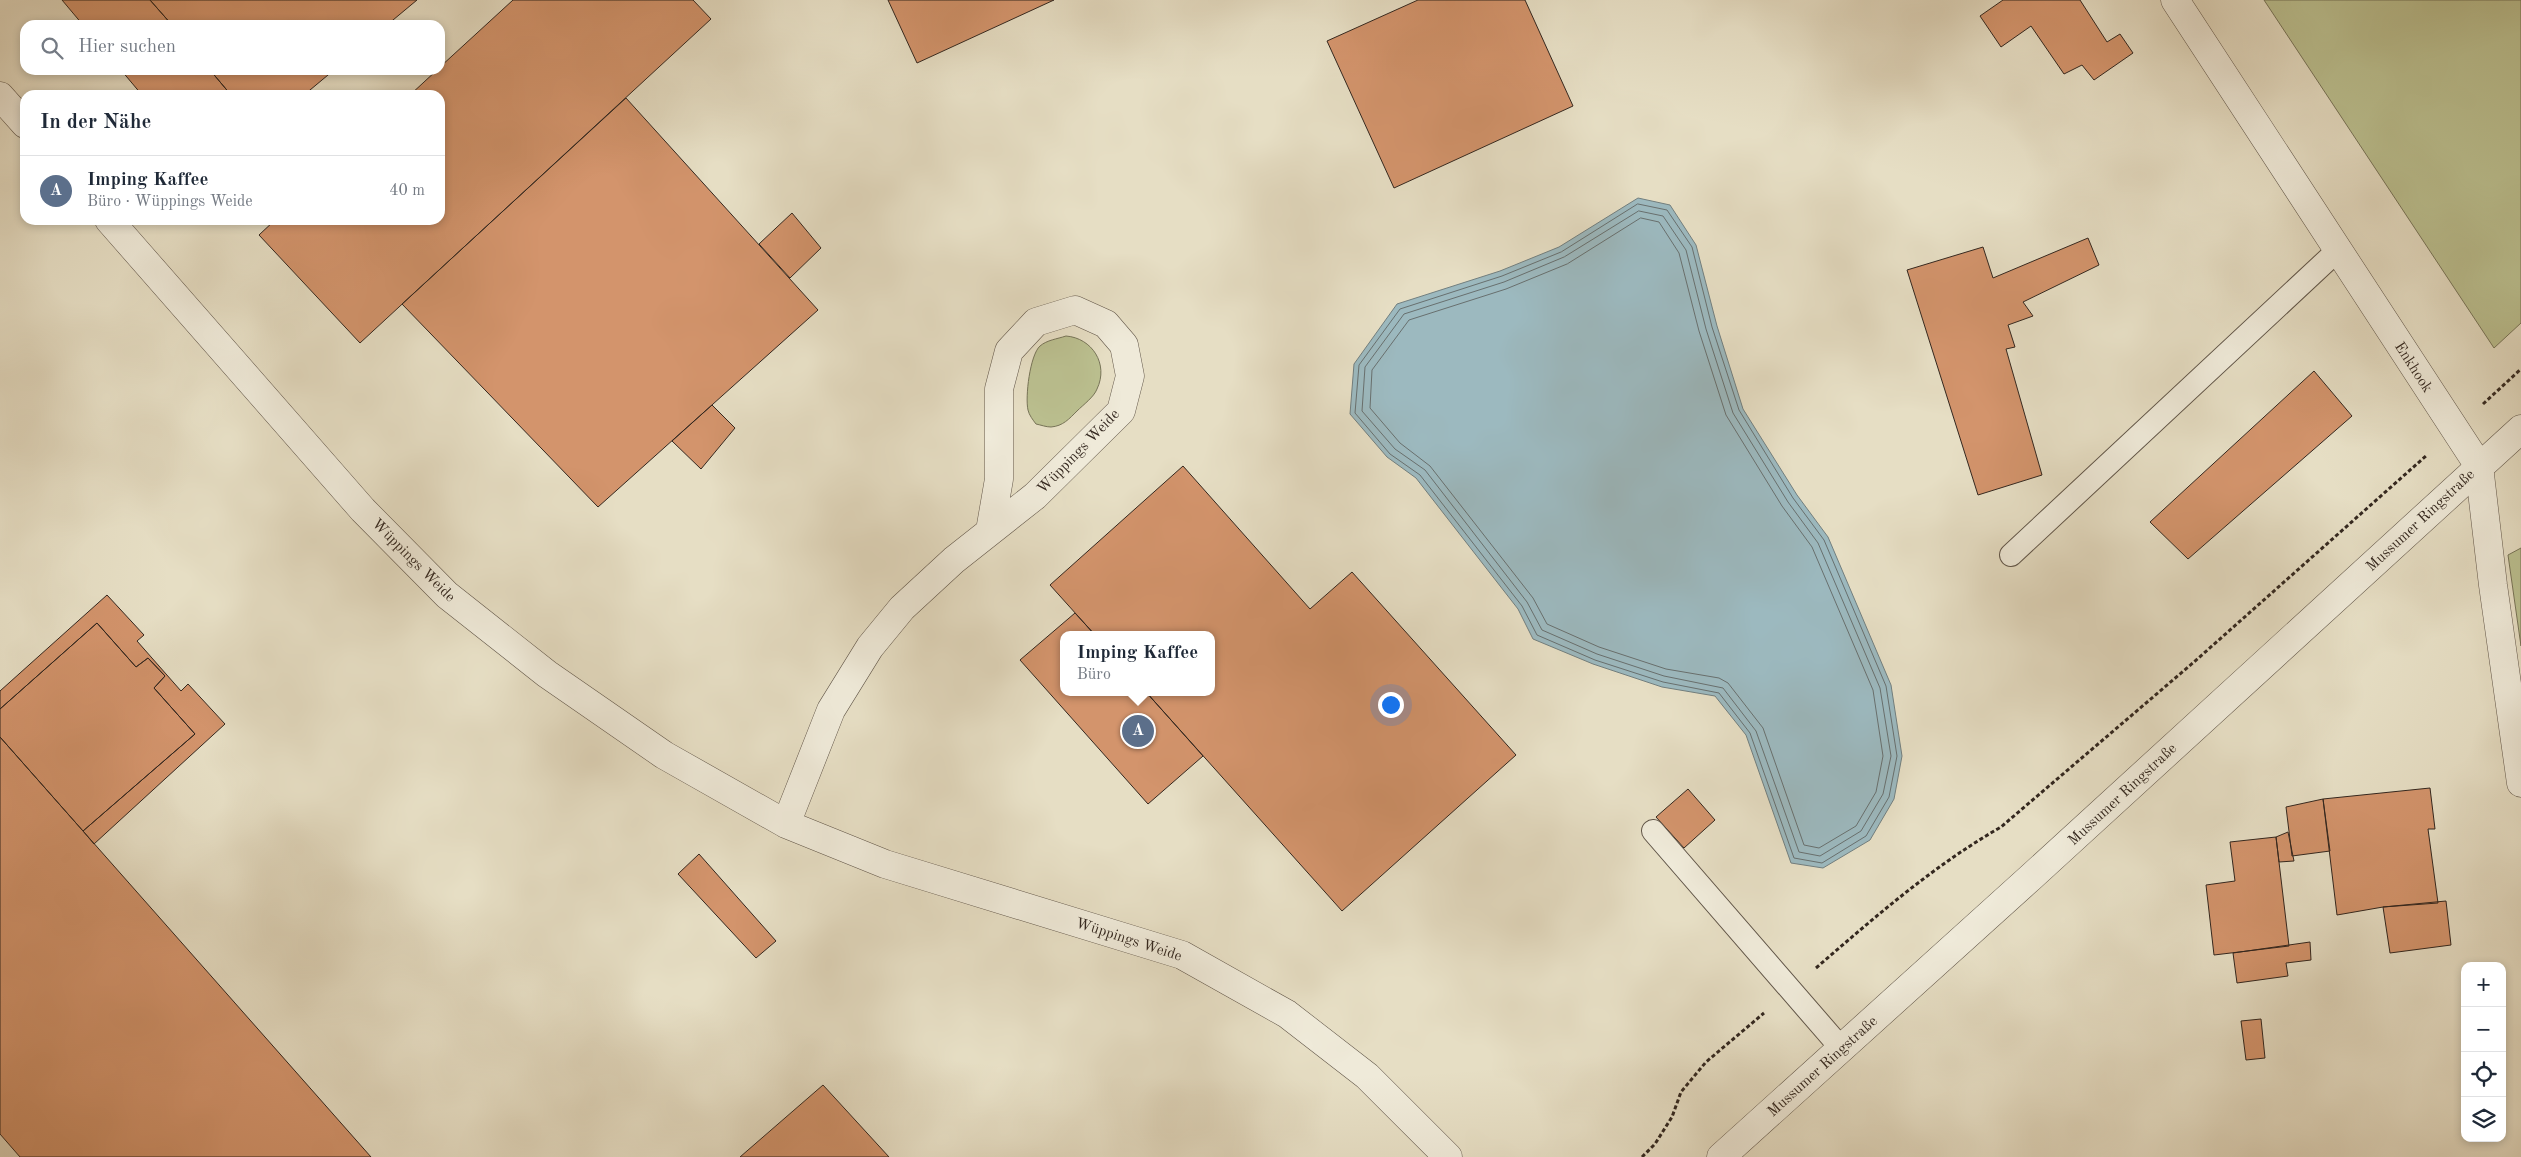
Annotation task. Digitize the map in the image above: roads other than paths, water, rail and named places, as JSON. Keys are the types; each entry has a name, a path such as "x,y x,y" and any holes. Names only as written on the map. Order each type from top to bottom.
{"street":[{"name":"Enkhook","path":"2175,0 2479,466 2493,585 2521,783"},
{"path":"0,96 20,118"},
{"name":"Wüppings Weide","path":"113,225 363,510 447,595 547,674 664,755 786,824 885,864 1182,955 1287,1014 1367,1076 1448,1157"},
{"name":"Wüppings Weide","path":"786,824 831,710 870,647 902,608 954,560 1035,496 1120,411 1130,376 1124,345 1106,324 1075,310 1036,322 1009,351 999,389 999,479 990,531"},
{"name":"Mussumer Ringstraße","path":"1721,1157 2030,878 2521,429"}],"lane":[{"path":"2010,555 2338,250"},
{"path":"1653,831 1841,1048"}],"water":[{"path":"1638,198 1670,205 1696,245 1717,326 1743,409 1797,495 1828,537 1891,685 1902,756 1894,799 1870,840 1823,868 1791,863 1746,735 1715,696 1662,687 1593,664 1533,639 1518,609 1416,478 1387,457 1350,414 1354,364 1397,304 1500,271 1559,247"}],"place":[{"name":"Imping Kaffee","path":"1138,731"}]}
